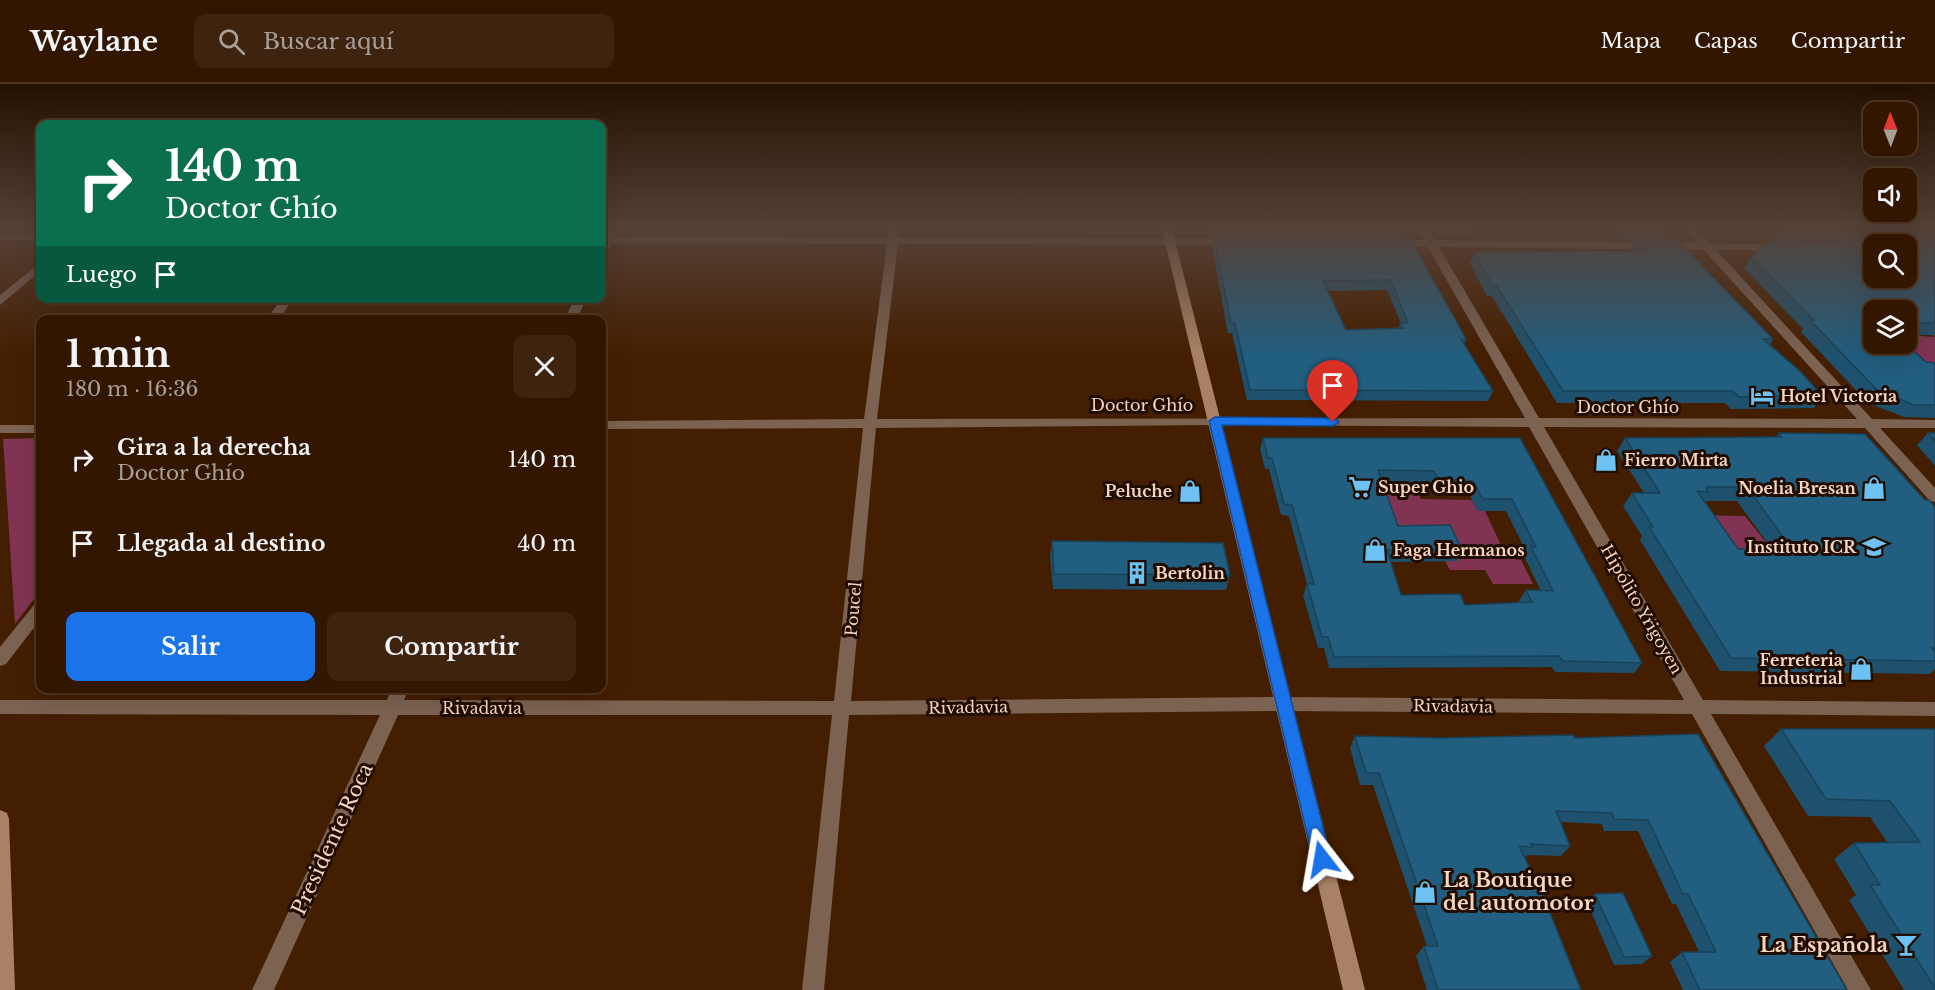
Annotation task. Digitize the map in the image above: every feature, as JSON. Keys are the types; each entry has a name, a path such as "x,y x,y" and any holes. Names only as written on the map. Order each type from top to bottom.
{"main road":[{"path":"1177,271 1354,990"},
{"path":"0,819 4,990"}],"street":[{"path":"0,301 34,271"},
{"name":"Poucel","path":"813,990 870,424 889,271"},
{"name":"Hipólito Yrigoyen","path":"1447,271 1860,990"},
{"path":"1730,271 1935,497"},
{"name":"Doctor Ghío","path":"606,425 1215,421 1935,424"},
{"path":"0,429 36,429"},
{"path":"0,659 36,614"},
{"name":"Presidente Roca","path":"263,990 399,693"},
{"name":"Rivadavia","path":"0,707 843,708 1283,704 1700,709 1935,709"}],"shaded area":[{"path":"1917,336 1935,337 1935,375 1900,354 1917,354"},
{"path":"36,438 36,596 15,624 3,439"},
{"path":"1377,492 1418,492 1421,499 1472,500 1478,511 1485,511 1507,558 1521,560 1533,584 1493,584 1485,570 1450,570 1445,561 1457,561 1394,537"},
{"path":"1679,515 1745,516 1780,560 1727,561"}],"building":[{"path":"1221,271 1428,271 1466,339 1461,339 1493,391 1250,390 1235,323 1231,323","holes":["1391,280 1408,323 1400,323 1403,328 1346,330 1323,281"]},
{"path":"1485,271 1707,271 1773,339 1763,339 1802,373 1822,396 1739,397 1733,391 1563,391 1496,285 1492,285"},
{"path":"1765,271 1863,271 1863,288 1917,288 1917,271 1935,271 1935,323 1917,323 1917,300 1863,300 1863,354 1917,354 1926,362 1935,363 1935,405 1914,405 1877,390 1810,320 1814,320"},
{"path":"1779,433 1865,434 1925,500 1929,500 1935,507 1935,648 1932,648 1935,652 1935,661 1731,658 1649,527 1653,527 1632,493 1660,493 1625,438 1781,437","holes":["1706,487 1747,487 1791,548 1738,549 1697,491 1708,492"]},
{"path":"1928,433 1935,433 1935,441"},
{"path":"1263,438 1520,438 1642,663 1562,661 1559,656 1334,657 1328,637 1322,637 1307,584 1314,584 1292,505 1284,504 1272,458 1268,458","holes":["1378,470 1434,471 1438,479 1473,481 1483,499 1512,499 1536,547 1531,547 1553,591 1526,590 1532,602 1465,605 1460,594 1401,595 1387,550 1462,550 1450,525 1398,526"]},
{"path":"1052,541 1223,543 1230,575 1054,574"},
{"path":"1781,729 1935,729 1935,988 1870,885 1880,885 1854,843 1920,842 1890,801 1826,799"},
{"path":"1698,734 1847,990 1700,990 1682,952 1716,952 1688,894 1683,894 1648,820 1614,819 1612,813 1556,811 1570,846 1531,844 1533,847 1519,846 1542,893 1581,990 1438,990 1424,946 1438,946 1379,773 1366,773 1355,736 1441,738 1573,735 1575,738"},
{"path":"1623,893 1652,956 1624,957 1595,894"}],"place":[{"name":"Hotel Victoria","path":"1762,396"},
{"name":"Fierro Mirta","path":"1606,460"},
{"name":"Super Ghio","path":"1360,487"},
{"name":"Noelia Bresan","path":"1874,488"},
{"name":"Peluche","path":"1190,491"},
{"name":"Instituto ICR","path":"1874,547"},
{"name":"Faga Hermanos","path":"1375,550"},
{"name":"Bertolin","path":"1137,573"},
{"name":"Ferreteria Industrial","path":"1861,669"},
{"name":"La Boutique del automotor","path":"1425,892"},
{"name":"La Española","path":"1906,945"}],"route":[{"path":"1322,859 1215,421 1333,422"}]}
